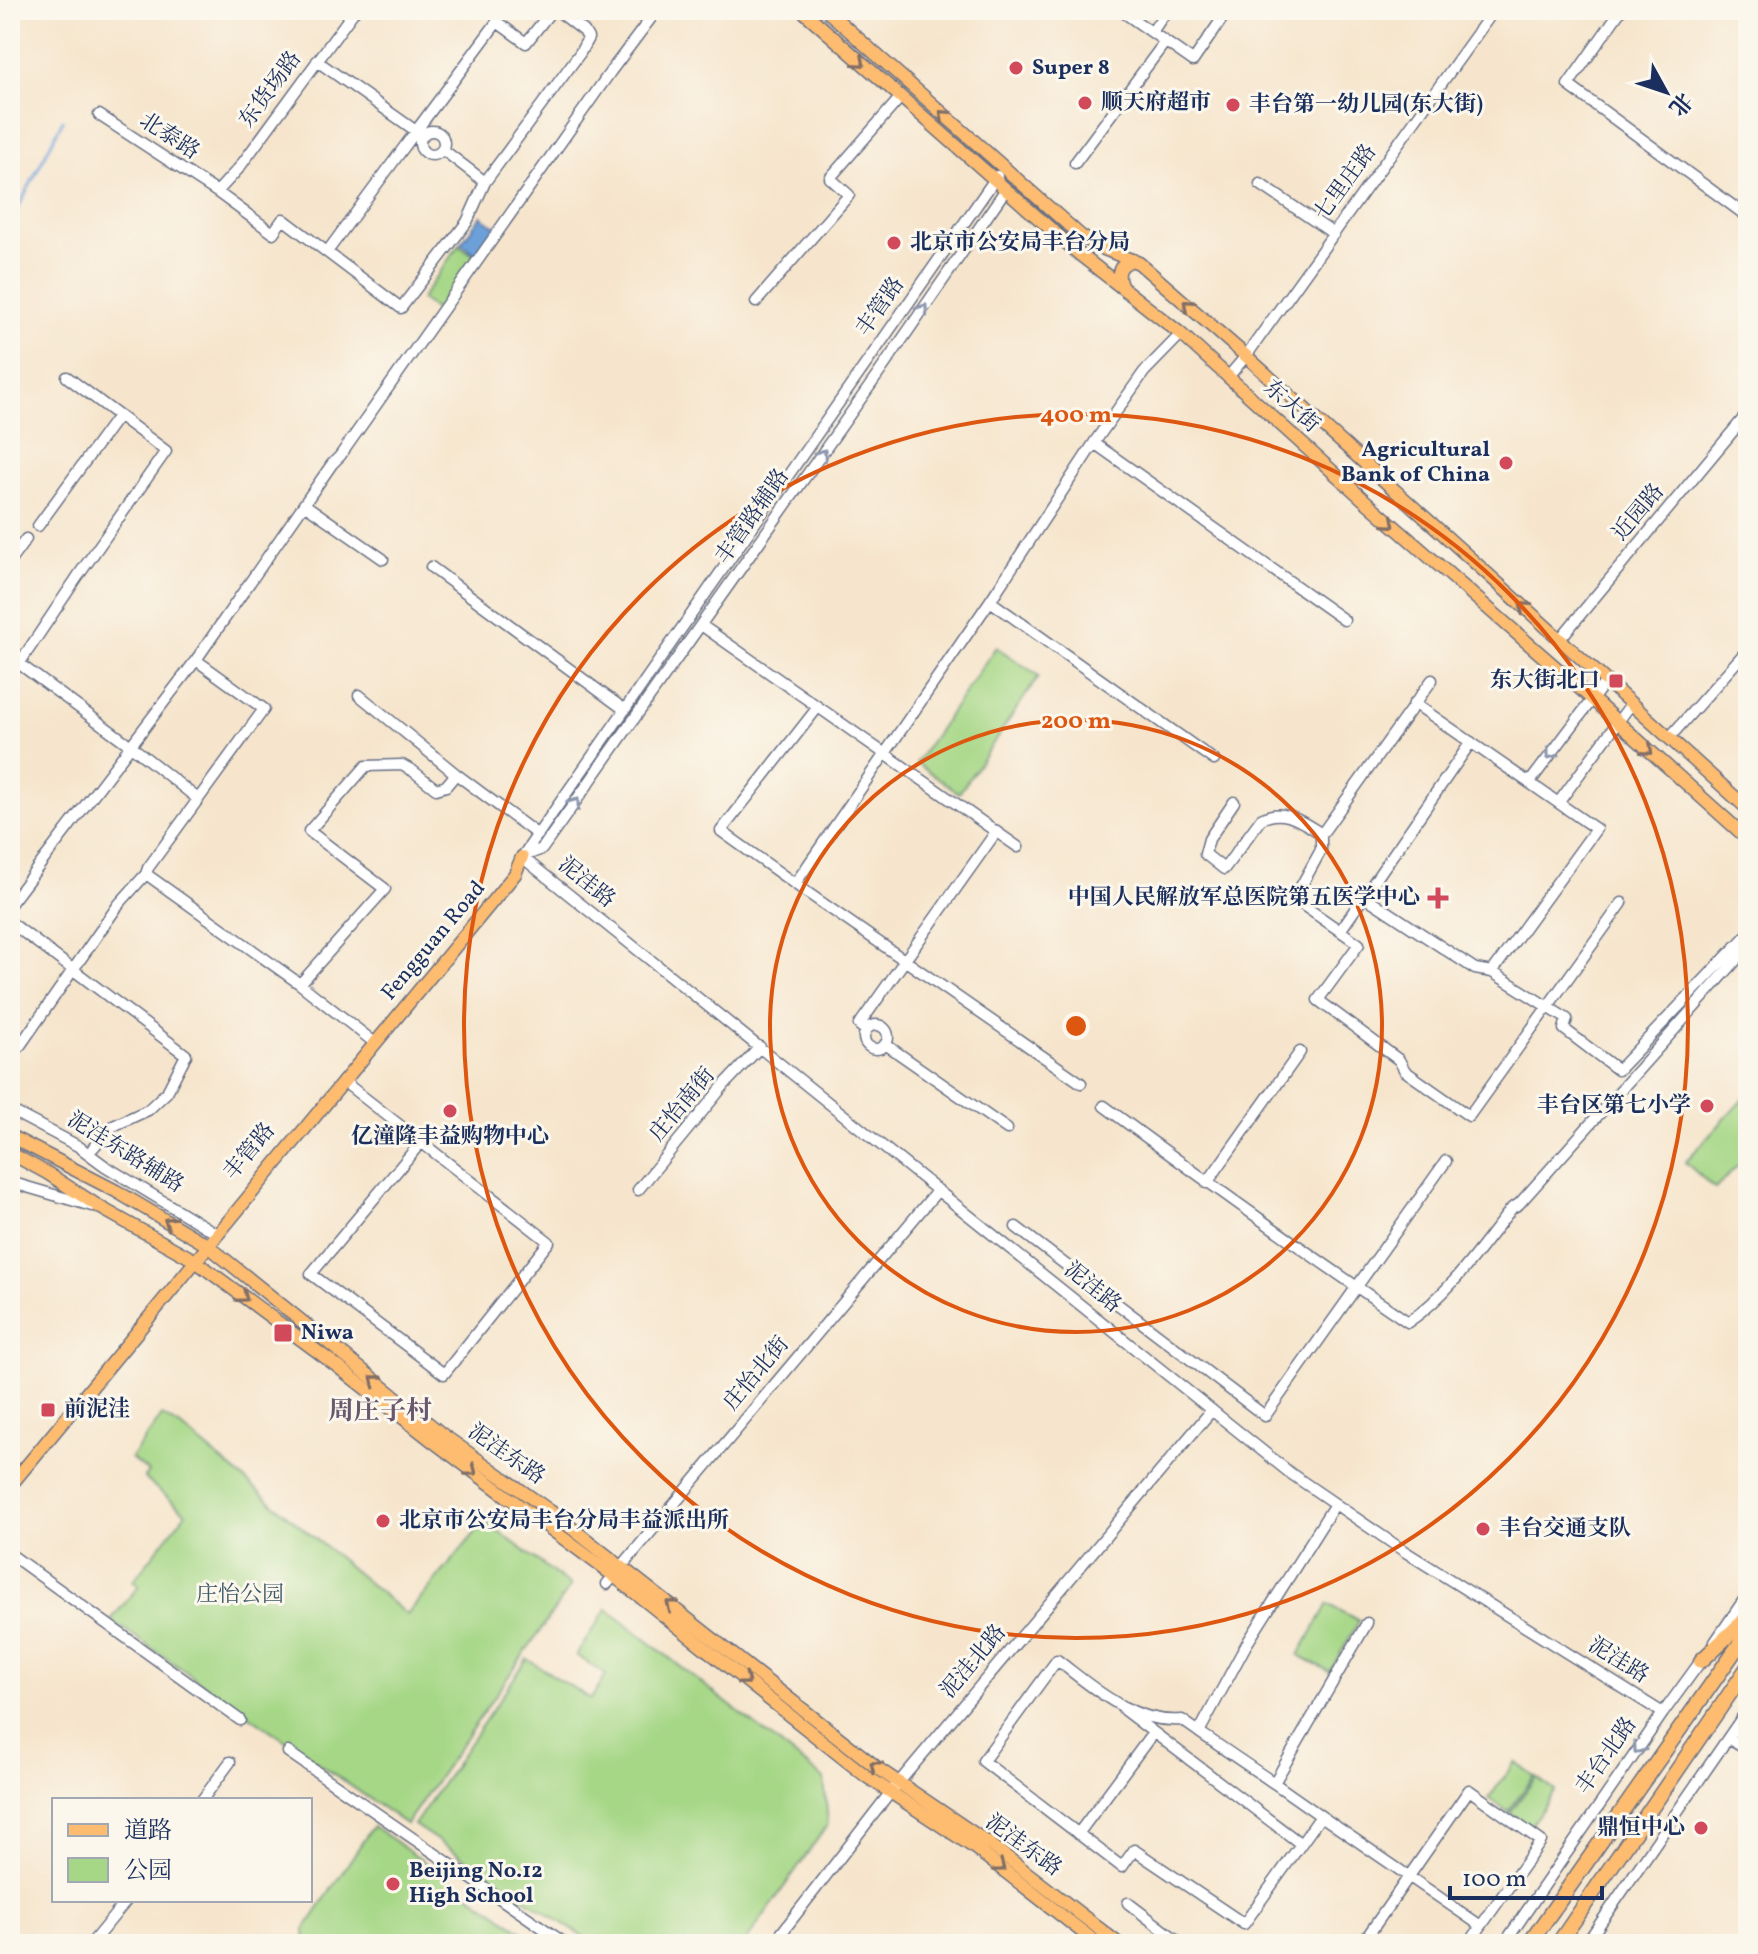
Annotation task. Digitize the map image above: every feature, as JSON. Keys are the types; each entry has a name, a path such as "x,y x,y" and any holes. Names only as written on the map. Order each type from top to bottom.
{"highway":[{"path":"1701,1661 1748,1617"},
{"name":"丰台北路","path":"1529,1944 1748,1632"},
{"path":"1558,1944 1748,1667"}],"main road":[{"name":"东大街","path":"802,10 1078,253 1181,334 1748,839"},
{"name":"东大街","path":"826,10 1081,236 1139,263 1748,809"},
{"path":"1121,286 1119,269 1125,262 1133,260"},
{"name":"丰管路","path":"10,1473 214,1232 509,869 522,857"},
{"path":"214,1232 343,1081 372,1041"},
{"name":"泥洼东路","path":"10,1136 116,1191 204,1243 443,1435 550,1511 614,1576"},
{"name":"泥洼东路","path":"10,1153 191,1259 975,1848 1098,1944"},
{"path":"10,1486 191,1259"},
{"name":"泥洼东路","path":"894,1788 991,1845 1119,1944"}],"street":[{"name":"东货场路","path":"217,192 239,168 355,10"},
{"path":"554,10 584,31 588,38 580,53 485,182 467,222 401,308 327,252 419,134 497,22 526,43 554,10"},
{"path":"10,904 196,660 657,10"},
{"path":"1120,10 1193,61 1228,10"},
{"path":"1152,32 1167,10"},
{"name":"七里庄路","path":"1228,377 1494,10"},
{"path":"1621,10 1568,85 1748,217"},
{"path":"1075,163 1165,42"},
{"path":"317,61 419,134"},
{"path":"756,302 849,195 830,178 900,98"},
{"name":"北泰路","path":"99,115 217,192 273,233 283,219 327,252"},
{"path":"419,134 430,131 440,134 444,140 442,149 485,182"},
{"name":"丰管路","path":"848,391 1003,167"},
{"path":"1260,184 1334,234"},
{"name":"丰管路辅路","path":"522,857 542,849 1006,189"},
{"path":"795,884 990,601 1094,443 1144,372 1181,334"},
{"path":"522,857 848,391 879,373"},
{"path":"67,377 166,451 14,660 198,799"},
{"name":"近园路","path":"1560,639 1748,413"},
{"path":"38,526 118,416"},
{"path":"1094,443 1344,620"},
{"path":"304,504 383,559"},
{"path":"10,561 26,539"},
{"path":"431,567 624,712"},
{"path":"990,601 1214,760"},
{"path":"701,625 1018,847"},
{"path":"1669,738 1748,649"},
{"path":"10,1060 119,904 146,874 264,709 196,660"},
{"path":"1432,680 1322,834 1321,850 1294,899 1359,944 1318,1000 1399,1060 1405,1071 1469,1116 1622,903"},
{"path":"1530,782 1606,681"},
{"path":"359,695 456,774 538,835"},
{"path":"1414,703 1596,829 1492,972"},
{"path":"1559,802 1631,704"},
{"path":"818,707 721,831 1081,1083"},
{"path":"618,743 624,712"},
{"path":"1340,931 1471,742"},
{"path":"300,984 385,889 309,831 366,766 402,765 436,789 446,786 456,774"},
{"path":"1234,802 1209,839 1205,854 1224,869 1261,819 1270,814 1290,815 1322,834"},
{"path":"865,1030 859,1025 996,832"},
{"name":"泥洼路","path":"522,857 1290,1473 1404,1551 1663,1713"},
{"path":"146,874 300,984 372,1041"},
{"path":"1364,896 1475,969 1492,972 1567,1019 1564,1029 1618,1070 1748,934"},
{"path":"10,922 186,1055 167,1092 148,1110 111,1127 93,1148"},
{"path":"1104,1106 1207,1183 1408,1322 1427,1309 1512,1208 1519,1204 1748,947"},
{"path":"873,1025 884,1028 888,1035 885,1044 877,1049 869,1047 864,1040 865,1030 873,1025"},
{"path":"885,1044 1007,1129"},
{"name":"庄怡南街","path":"638,1190 725,1084 760,1047"},
{"path":"1207,1183 1300,1052"},
{"path":"343,1081 422,1141 549,1242 444,1374 311,1274 422,1141"},
{"name":"泥洼东路辅路","path":"10,1110 78,1146 105,1166 214,1232"},
{"path":"1016,1227 1265,1416 1446,1161"},
{"path":"10,1179 20,1185 101,1208"},
{"name":"庄怡北街","path":"614,1576 938,1190"},
{"name":"泥洼北路","path":"773,1944 894,1788 1212,1410"},
{"path":"1199,1732 1246,1645 1335,1504"},
{"path":"10,1554 240,1720"},
{"name":"丰台北路","path":"1504,1944 1748,1594"},
{"path":"1274,1783 1367,1623"},
{"path":"1301,1844 1057,1660 983,1761 1122,1867 1134,1850 1244,1924 1321,1816"},
{"path":"1117,1705 1165,1721 1182,1720 1481,1926"},
{"path":"1586,1944 1748,1709"},
{"path":"1078,1834 1153,1733"},
{"path":"1729,1738 1748,1749"},
{"path":"288,1752 566,1944"},
{"path":"203,1798 230,1762"},
{"path":"1362,1944 1469,1790 1541,1841 1469,1944"},
{"path":"91,1944 125,1902"},
{"path":"1128,1903 1182,1944"}],"green space":[{"path":"459,245 476,257 438,312 421,299"},
{"path":"996,647 1039,676 959,793 916,763"},
{"path":"1748,1097 1748,1155 1715,1189 1685,1162"},
{"name":"庄怡公园","path":"162,1416 184,1429 407,1615 485,1521 571,1586 406,1824 111,1620 139,1586 133,1581 186,1513 144,1478 148,1472 131,1458"},
{"path":"1328,1604 1359,1621 1330,1672 1299,1655"},
{"path":"607,1609 824,1779 828,1824 744,1944 594,1944 414,1825 527,1659 591,1699 606,1675 576,1655"},
{"path":"1515,1762 1534,1776 1508,1812 1489,1798"},
{"path":"1536,1777 1555,1791 1529,1827 1510,1813"},
{"name":"Beijing No.12 High School","path":"373,1826 540,1944 306,1944 305,1929"}],"water":[{"path":"481,216 498,228 478,256 461,243"}],"waterway":[{"path":"10,224 63,120"}],"place":[{"name":"Super 8","path":"1016,68"},
{"name":"顺天府超市","path":"1085,103"},
{"name":"丰台第一幼儿园(东大街)","path":"1233,105"},
{"name":"北京市公安局丰台分局","path":"894,243"},
{"name":"Agricultural Bank of China","path":"1506,463"},
{"name":"东大街北口","path":"1616,681"},
{"name":"中国人民解放军总医院第五医学中心","path":"1438,898"},
{"name":"丰台区第七小学","path":"1707,1106"},
{"name":"亿潼隆丰益购物中心","path":"450,1111"},
{"name":"Niwa","path":"283,1333"},
{"name":"前泥洼","path":"48,1410"},
{"name":"北京市公安局丰台分局丰益派出所","path":"383,1521"},
{"name":"丰台交通支队","path":"1483,1529"},
{"name":"鼎恒中心","path":"1701,1828"},
{"name":"Beijing No.12 High School","path":"393,1884"}],"district":[{"name":"周庄子村","path":"380,1412"}]}
